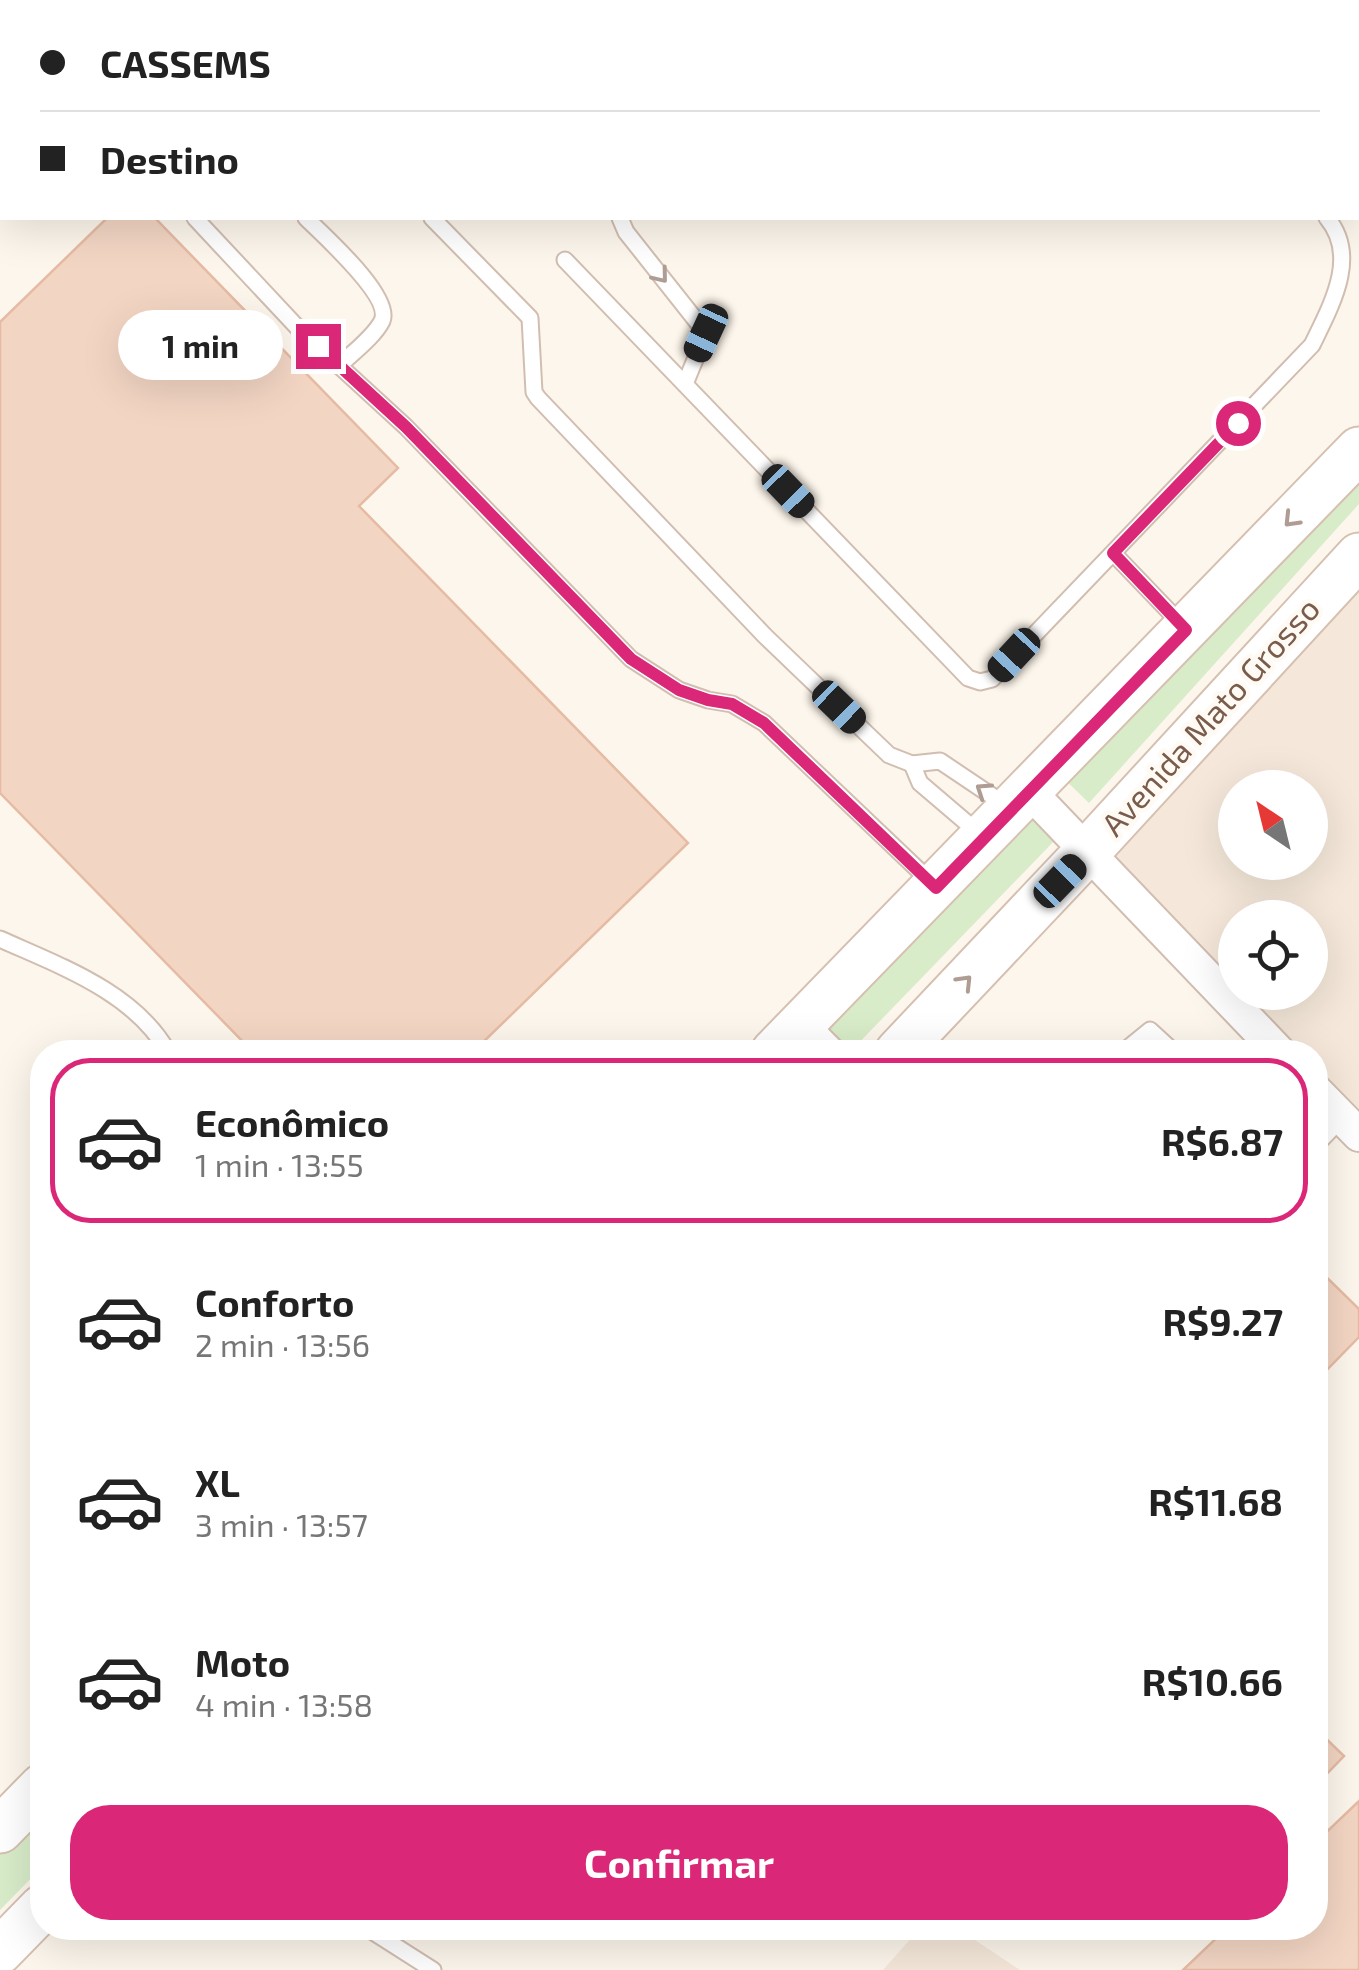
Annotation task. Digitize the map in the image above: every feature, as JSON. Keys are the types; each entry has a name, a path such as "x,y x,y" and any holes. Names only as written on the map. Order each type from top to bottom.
{"main road":[{"path":"786,1040 1359,450"},
{"name":"Avenida Mato Grosso","path":"909,1040 1359,556"},
{"path":"0,1830 30,1799"},
{"path":"0,1951 30,1920"}],"street":[{"path":"1009,814 1088,852 1268,1040"},
{"path":"1328,1103 1350,1126"}],"lane":[{"path":"197,220 297,327 406,427 631,659 679,690 732,704 764,723 936,888"},
{"path":"308,220 378,294 384,311 381,324 339,366"},
{"path":"434,220 530,318 534,392 538,398 765,636 888,755 912,764 940,761 1009,814"},
{"path":"621,220 626,232 706,333 685,384"},
{"path":"565,260 968,678 980,682 992,679 1312,345 1336,294 1347,255 1342,232 1330,220"},
{"path":"1113,553 1186,630"},
{"path":"912,764 920,783 1009,814"},
{"path":"0,939 111,993 160,1040"},
{"path":"807,1020 828,1040"},
{"path":"1138,1040 1150,1030 1161,1040"},
{"path":"1328,1139 1350,1126"},
{"path":"386,1940 432,1970"}],"shaded area":[{"path":"1359,582 1359,1121 1328,1090 1328,1040 1279,1040 1249,1010 1328,1010 1328,900 1218,900 1218,979 1093,853"},
{"path":"909,1940 975,1940 1020,1970 883,1970"}],"green space":[{"path":"1359,460 1359,504 1089,803 1055,770"},
{"path":"1026,806 1057,838 862,1040 791,1040"},
{"path":"30,1812 30,1879 0,1910 0,1844"}],"building":[{"path":"105,220 157,220 398,468 359,506 688,843 485,1040 241,1040 0,793 0,322"},
{"path":"1328,1279 1359,1309 1359,1337 1328,1369"},
{"path":"1328,1741 1344,1756 1328,1773"},
{"path":"1359,1801 1359,1970 1183,1970 1214,1940 1328,1940 1328,1831"}],"route":[{"path":"318,346 406,427 631,659 679,690 732,704 764,723 936,888 1186,630 1113,553 1238,423"}]}
